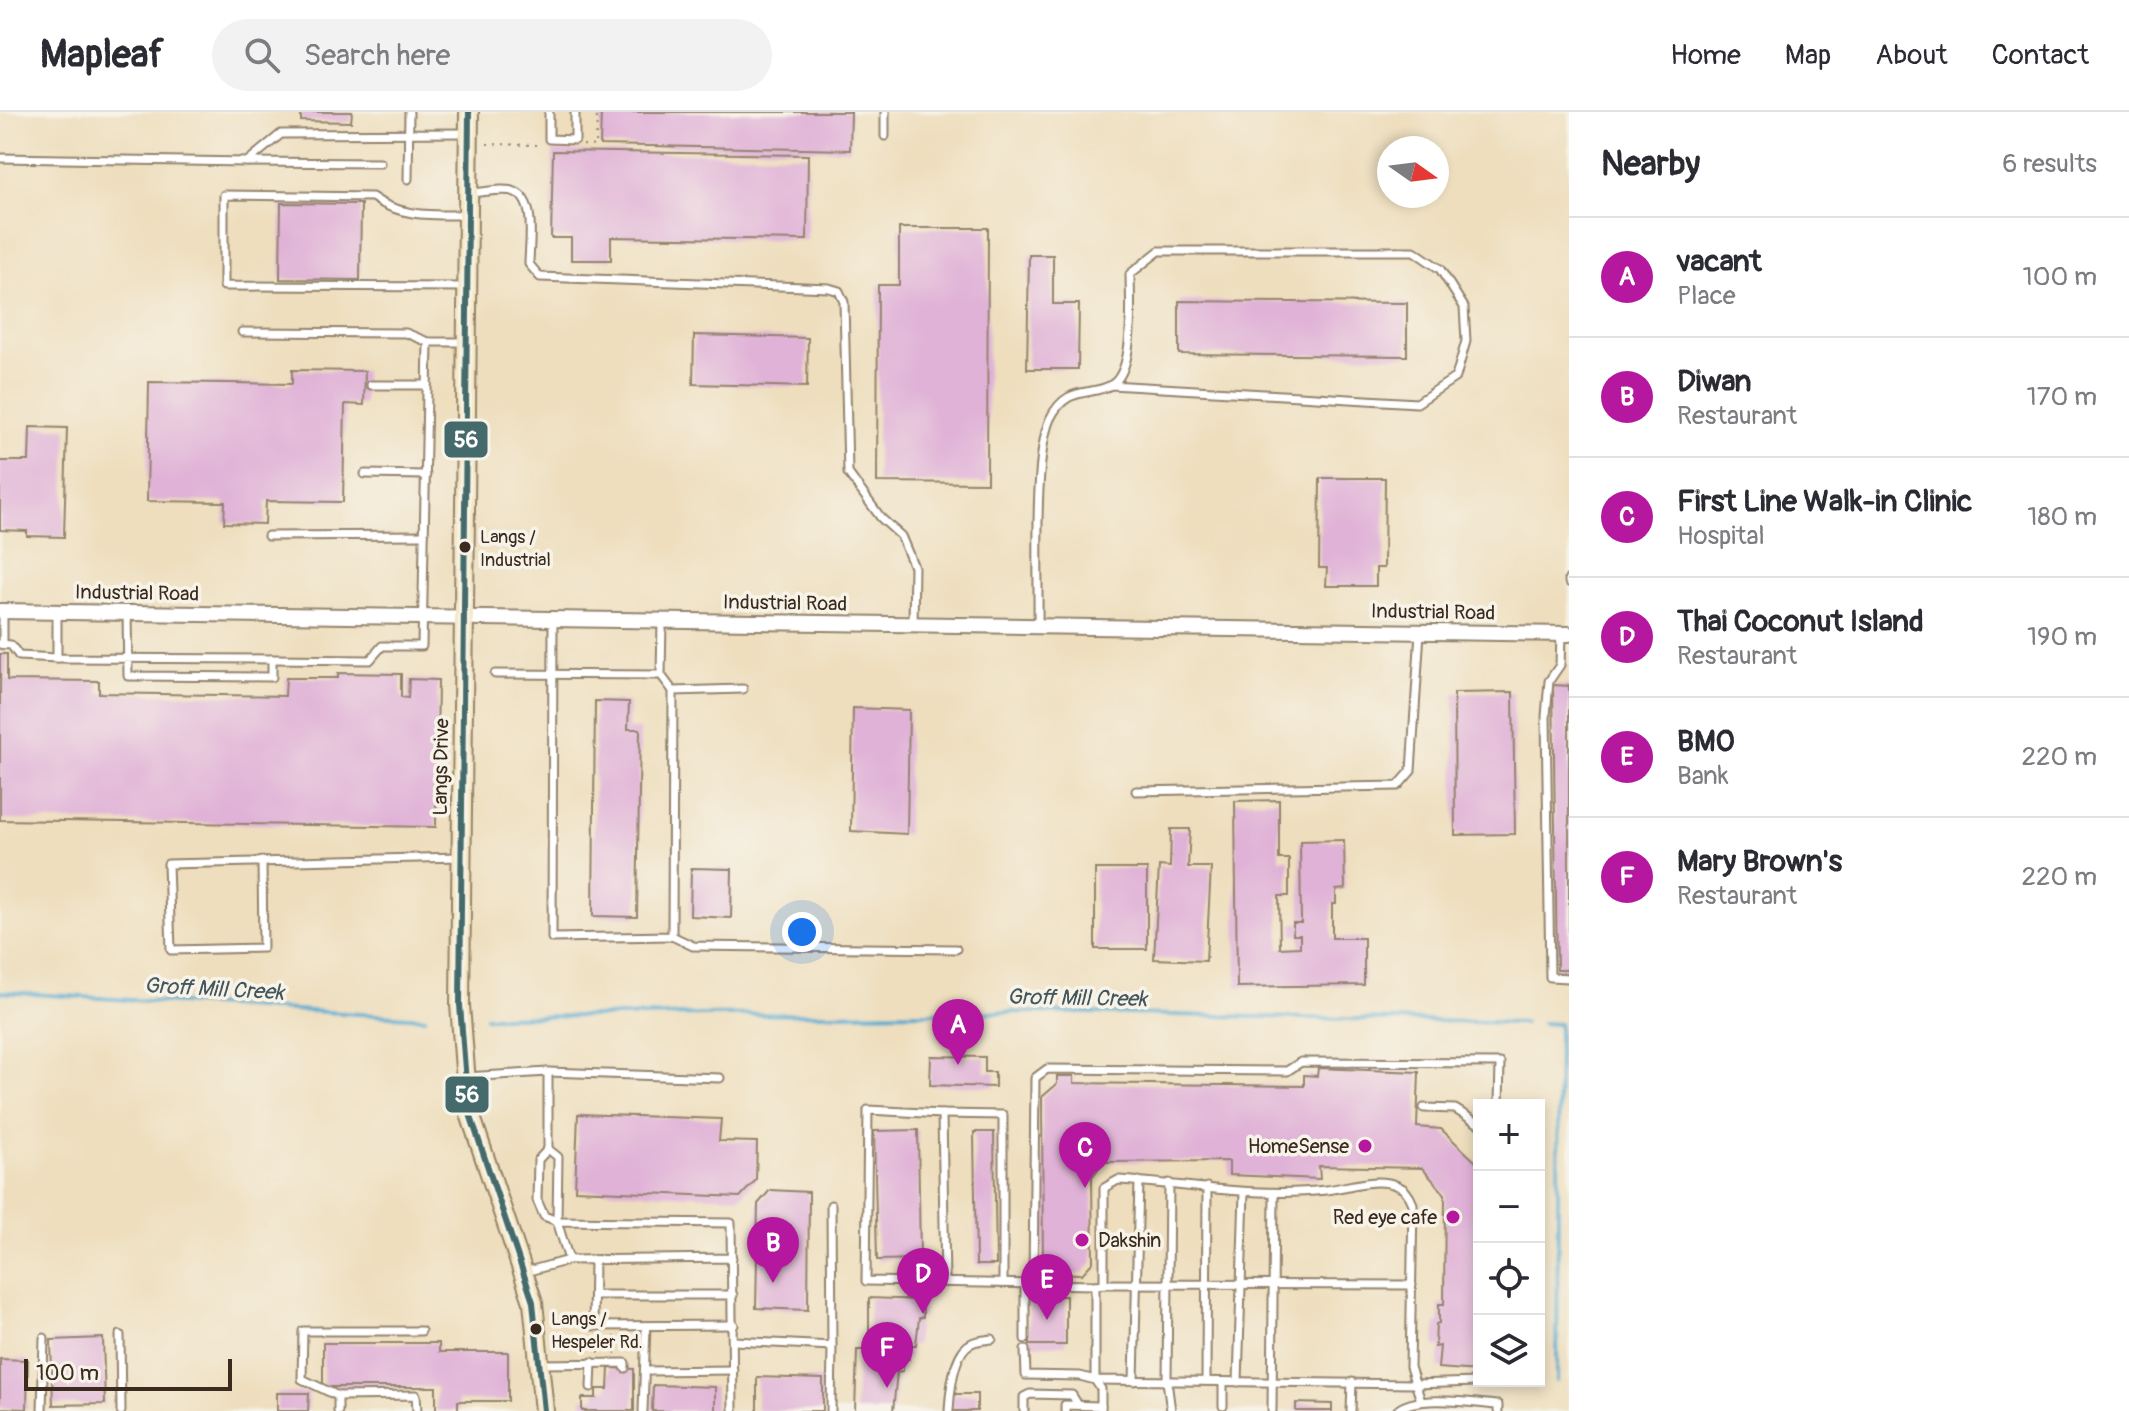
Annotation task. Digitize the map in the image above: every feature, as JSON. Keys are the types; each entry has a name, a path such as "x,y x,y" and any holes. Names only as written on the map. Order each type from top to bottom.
{"street":[{"name":"Langs Drive","path":"469,112 460,1005 464,1077 468,1108 533,1302 544,1411"},
{"name":"Industrial Road","path":"2,611 1565,634"}],"lane":[{"path":"408,179 409,112"},
{"path":"549,112 549,139 575,140 575,112"},
{"path":"885,112 885,136"},
{"path":"247,162 281,134 468,133"},
{"path":"0,158 380,163"},
{"path":"468,193 513,191 524,199 529,213 529,264 540,277 829,288 839,291 844,302 848,473 881,518 901,536 914,567 913,625"},
{"path":"467,287 224,286 224,195 372,197 385,207 422,215 468,215"},
{"path":"1038,626 1041,468 1051,419 1075,392 1111,385 1417,403 1456,377 1466,341 1464,307 1440,269 1414,251 1159,251 1130,274 1129,346 1122,373 1111,385"},
{"path":"242,332 406,333 428,342 466,342"},
{"path":"2,611 2,644 11,645 19,656 370,660 382,646 422,646 428,342"},
{"path":"371,385 427,385"},
{"path":"365,474 426,475"},
{"path":"268,536 424,535"},
{"path":"57,612 57,658"},
{"path":"127,613 128,676 272,677 272,659"},
{"path":"553,620 552,938 672,936 693,946 956,949"},
{"path":"662,621 661,675 673,691 672,936"},
{"path":"1136,791 1398,786 1411,771 1420,632"},
{"path":"1565,634 1560,665 1549,681 1546,716 1547,852 1550,977 1569,978"},
{"path":"495,674 661,675"},
{"path":"673,691 743,689"},
{"path":"262,861 263,948 171,950 168,864 262,861 462,857"},
{"path":"1025,1339 1035,1078 1047,1069 1287,1071 1301,1062 1500,1063 1499,1099"},
{"path":"548,1072 548,1149 538,1160 537,1200 544,1216 557,1221 731,1223 733,1411"},
{"path":"464,1077 548,1072 720,1078"},
{"path":"1424,1108 1455,1109 1473,1120"},
{"path":"1003,1283 1003,1115 868,1110 866,1281 1029,1284 1412,1285"},
{"path":"942,1114 945,1282"},
{"path":"548,1149 558,1157 557,1221 569,1260"},
{"path":"1065,1411 1065,1405 1101,1408 1101,1389 1095,1380 1104,1188 1118,1180 1274,1193 1330,1190 1348,1183 1397,1185 1409,1193 1413,1204 1410,1367 1421,1401"},
{"path":"1134,1381 1139,1181"},
{"path":"1169,1183 1167,1381 1171,1411"},
{"path":"1206,1381 1207,1187"},
{"path":"1238,1382 1244,1192"},
{"path":"1272,1411 1274,1193"},
{"path":"831,1205 831,1411"},
{"path":"523,1273 569,1260 732,1258"},
{"path":"594,1260 593,1326 734,1325"},
{"path":"594,1295 733,1295"},
{"path":"643,1411 646,1326"},
{"path":"417,1411 416,1395 338,1396 302,1379 303,1331 421,1331"},
{"path":"120,1335 121,1411"},
{"path":"42,1411 44,1338"},
{"path":"949,1411 950,1390 963,1350 971,1343 992,1339"},
{"path":"734,1341 832,1346"},
{"path":"1025,1350 1026,1375 1080,1376 1095,1380 1473,1382"},
{"path":"591,1387 595,1362"},
{"path":"540,1364 625,1363 625,1368"},
{"path":"645,1371 733,1370"},
{"path":"1223,1382 1223,1406"},
{"path":"1351,1411 1352,1382"},
{"path":"1024,1411 1024,1397 1030,1394 1072,1395 1078,1405"},
{"path":"338,1396 338,1411"},
{"path":"1397,1411 1403,1404 1421,1401 1461,1407 1498,1405 1498,1411"}],"path":[{"path":"595,1362 599,1326"},
{"path":"615,1326 615,1363"}],"building":[{"path":"301,112 352,112 351,122 301,121"},
{"path":"601,112 851,112 850,150 600,145"},
{"path":"553,151 808,155 807,240 611,237 611,260 571,260 571,238 551,238"},
{"path":"281,203 361,204 360,280 280,279"},
{"path":"899,228 988,228 987,483 877,482 878,285 899,285"},
{"path":"1029,255 1053,255 1053,304 1079,304 1078,369 1027,369"},
{"path":"1179,301 1407,303 1407,356 1179,354"},
{"path":"694,335 808,338 807,387 693,384"},
{"path":"292,370 365,371 364,405 345,404 343,502 266,501 265,524 224,523 225,502 147,501 149,382 292,384"},
{"path":"30,427 67,428 64,537 27,536 27,531 0,530 0,461 29,461"},
{"path":"1320,478 1385,478 1384,568 1376,568 1376,586 1326,586 1327,568 1319,568"},
{"path":"0,654 7,654 7,680 99,681 99,693 285,696 286,678 338,678 338,673 401,674 401,697 408,698 409,679 438,680 436,827 0,820"},
{"path":"1553,685 1569,686 1569,970 1557,970"},
{"path":"1513,692 1515,834 1455,835 1454,693"},
{"path":"595,701 629,702 628,729 640,729 637,917 593,916"},
{"path":"853,708 909,710 907,834 851,831"},
{"path":"1279,800 1279,859 1289,859 1289,896 1279,896 1280,948 1300,947 1300,935 1293,935 1293,923 1301,923 1300,841 1344,840 1345,889 1336,890 1336,904 1332,904 1332,938 1364,938 1364,985 1237,987 1235,801"},
{"path":"1171,829 1190,829 1188,867 1211,867 1206,961 1154,959 1159,866 1170,867"},
{"path":"691,868 732,869 731,918 690,916"},
{"path":"1095,869 1147,869 1147,949 1095,949"},
{"path":"931,1056 985,1057 985,1072 995,1072 995,1087 930,1085"},
{"path":"1318,1068 1419,1072 1417,1127 1441,1129 1473,1159 1473,1371 1438,1368 1440,1346 1435,1347 1439,1304 1444,1304 1445,1194 1422,1168 1319,1166 1320,1179 1229,1175 1229,1161 1103,1162 1092,1177 1093,1262 1082,1274 1043,1273 1042,1097 1057,1084 1057,1076 1074,1076 1074,1083 1304,1086 1304,1075 1317,1076"},
{"path":"578,1114 721,1119 719,1141 757,1142 756,1180 740,1197 575,1190"},
{"path":"918,1130 920,1259 877,1260 874,1131"},
{"path":"974,1132 994,1132 996,1265 976,1265"},
{"path":"770,1190 809,1192 808,1310 756,1308 758,1204"},
{"path":"1029,1296 1066,1296 1066,1345 1029,1345"},
{"path":"869,1298 923,1300 923,1317 919,1318 916,1345 910,1345 909,1359 904,1358 903,1371 897,1372 893,1411 855,1411 857,1350 869,1350"},
{"path":"103,1338 105,1404 53,1405 51,1340"},
{"path":"323,1343 439,1343 439,1352 508,1352 508,1401 458,1401 458,1411 436,1411 436,1387 323,1387"},
{"path":"0,1359 28,1360 27,1409 0,1408"},
{"path":"609,1368 634,1369 634,1411 582,1411 582,1398 596,1398 596,1389 608,1389"},
{"path":"757,1377 823,1379 823,1411 757,1411"},
{"path":"653,1385 715,1387 715,1411 652,1411"},
{"path":"277,1393 309,1393 308,1411 277,1411"},
{"path":"952,1394 977,1394 977,1411 952,1411"},
{"path":"1296,1403 1332,1404 1332,1411 1296,1411"}],"waterway":[{"name":"Groff Mill Creek","path":"0,992 425,1018"},
{"name":"Groff Mill Creek","path":"486,1017 1041,1012 1524,1023"},
{"name":"Groff Mill Creek","path":"1542,1023 1559,1024 1557,1381"}],"transit line":[{"name":"56","path":"469,112 460,1005 468,1108 533,1302 544,1411"}],"place":[{"name":"Langs / Industrial","path":"465,547"},
{"name":"vacant","path":"958,1065"},
{"name":"HomeSense","path":"1365,1146"},
{"name":"First Line Walk-in Clinic","path":"1085,1188"},
{"name":"Red eye cafe","path":"1453,1217"},
{"name":"Dakshin","path":"1082,1240"},
{"name":"Diwan","path":"773,1283"},
{"name":"Thai Coconut Island","path":"923,1314"},
{"name":"BMO","path":"1047,1320"},
{"name":"Langs / Hespeler Rd.","path":"536,1329"},
{"name":"Mary Brown's","path":"887,1388"}]}
